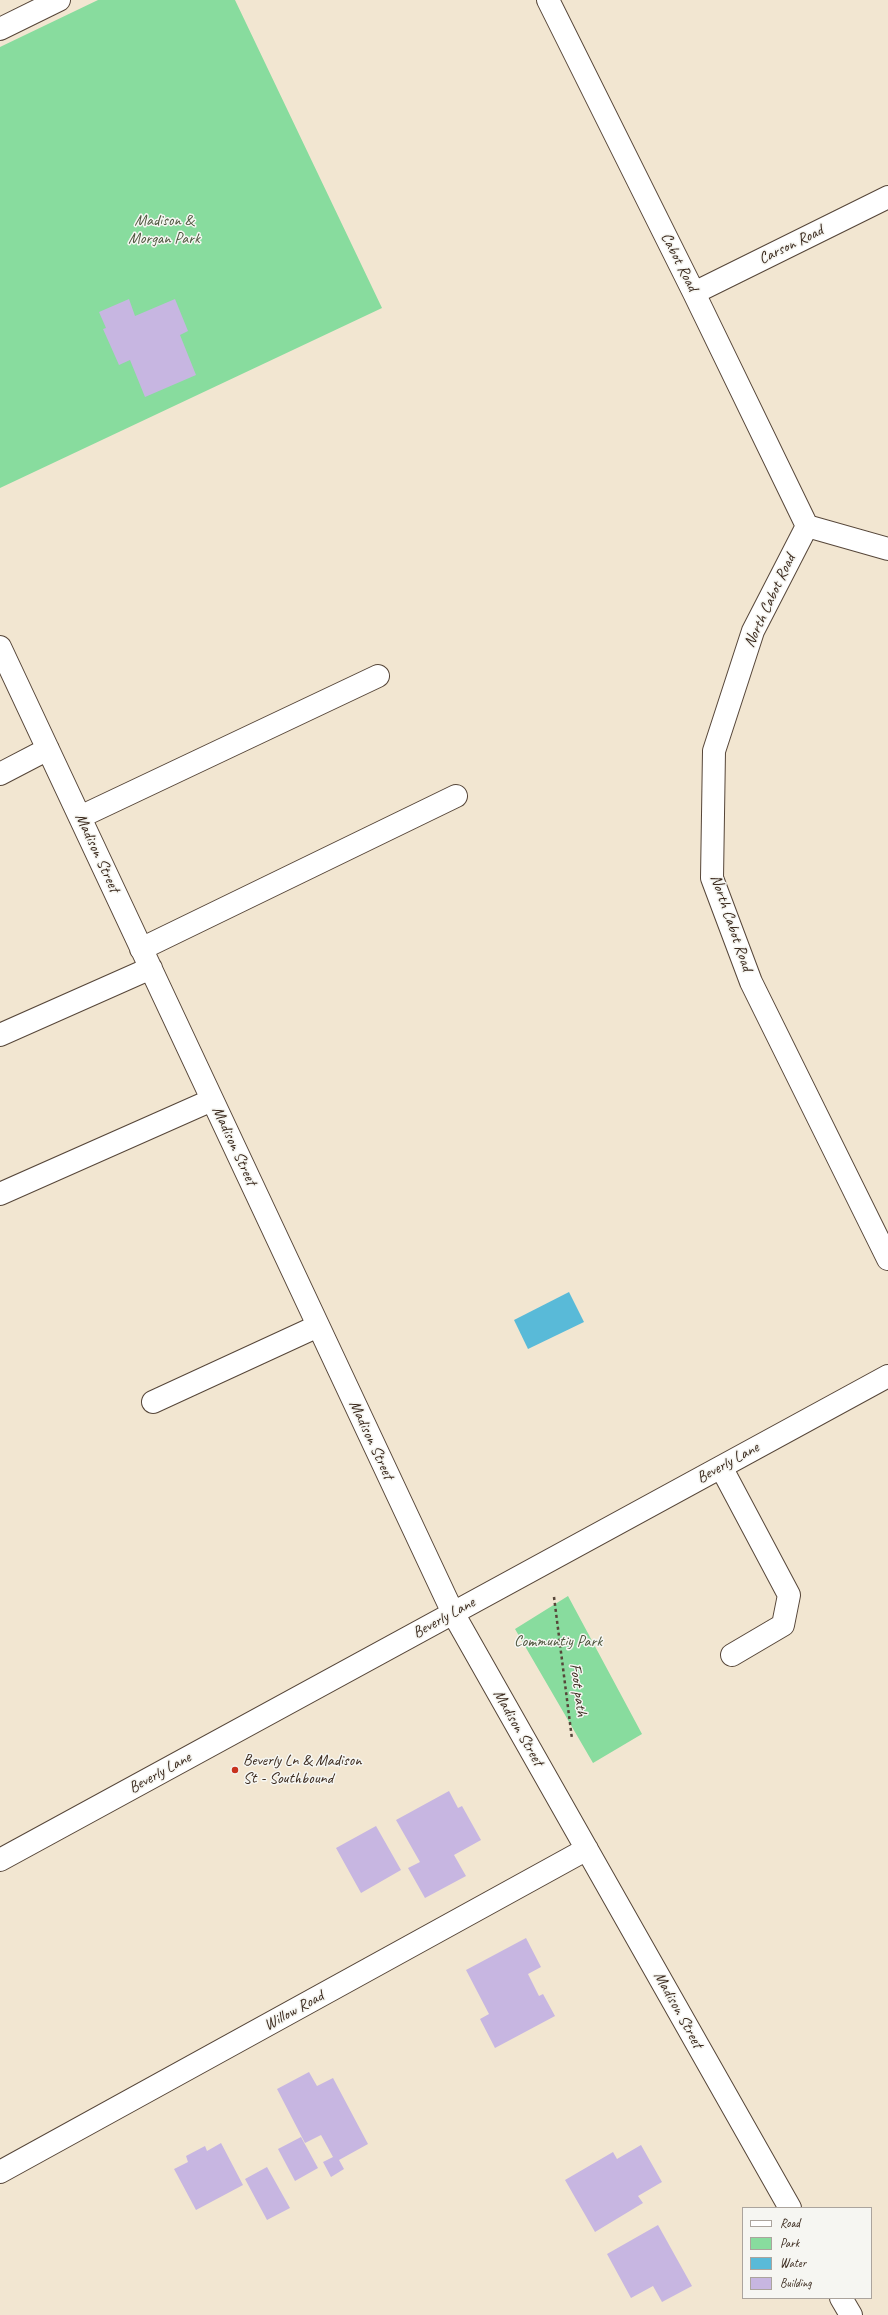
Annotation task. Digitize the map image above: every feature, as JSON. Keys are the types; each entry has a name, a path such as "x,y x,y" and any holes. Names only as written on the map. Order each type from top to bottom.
{"street":[{"path":"0,29 59,0"},
{"name":"Cabot Road","path":"548,0 694,292 807,526"},
{"name":"Carson Road","path":"694,292 888,197"},
{"path":"807,526 888,549"},
{"name":"North Cabot Road","path":"807,526 753,631 714,751 712,878 751,982 888,1259"},
{"name":"Madison Street","path":"0,647 453,1613 789,2207"},
{"path":"80,817 378,676"},
{"path":"0,774 48,750"},
{"path":"141,949 456,796"},
{"path":"0,1035 151,968"},
{"path":"0,1194 212,1100"},
{"path":"153,1402 318,1326"},
{"name":"Beverly Lane","path":"0,1860 888,1376"},
{"path":"721,1467 789,1595 783,1625 732,1655"},
{"name":"Willow Road","path":"0,2172 588,1849"},
{"path":"842,2299 851,2315"}],"path":[{"name":"Foot path","path":"554,1597 572,1739"}],"green space":[{"name":"Madison & Morgan Park","path":"98,0 235,0 382,308 0,488 0,47"},
{"name":"Communtiy Park","path":"568,1596 642,1734 593,1763 515,1629"}],"water":[{"path":"569,1292 584,1322 528,1349 514,1320"}],"building":[{"path":"129,299 135,316 175,299 188,331 180,335 196,375 145,397 130,360 119,365 103,329 106,328 99,312"},
{"path":"449,1791 458,1808 462,1806 481,1840 454,1855 466,1876 425,1898 408,1868 420,1862 396,1820"},
{"path":"376,1826 401,1870 361,1893 336,1848"},
{"path":"526,1938 541,1967 528,1974 539,1996 543,1994 555,2016 495,2048 480,2019 489,2014 466,1970"},
{"path":"309,2072 317,2086 333,2078 368,2144 339,2160 344,2169 331,2177 323,2162 333,2157 321,2135 305,2143 277,2089"},
{"path":"301,2137 318,2168 295,2181 278,2149"},
{"path":"221,2143 243,2185 196,2210 174,2169 188,2162 186,2156 205,2146 207,2151"},
{"path":"641,2145 662,2182 638,2196 643,2203 595,2232 565,2180 613,2152 617,2159"},
{"path":"267,2167 290,2208 267,2220 245,2179"},
{"path":"658,2225 692,2286 662,2302 653,2286 631,2298 607,2254"}],"place":[{"name":"Beverly Ln & Madison St - Southbound","path":"235,1770"}]}
